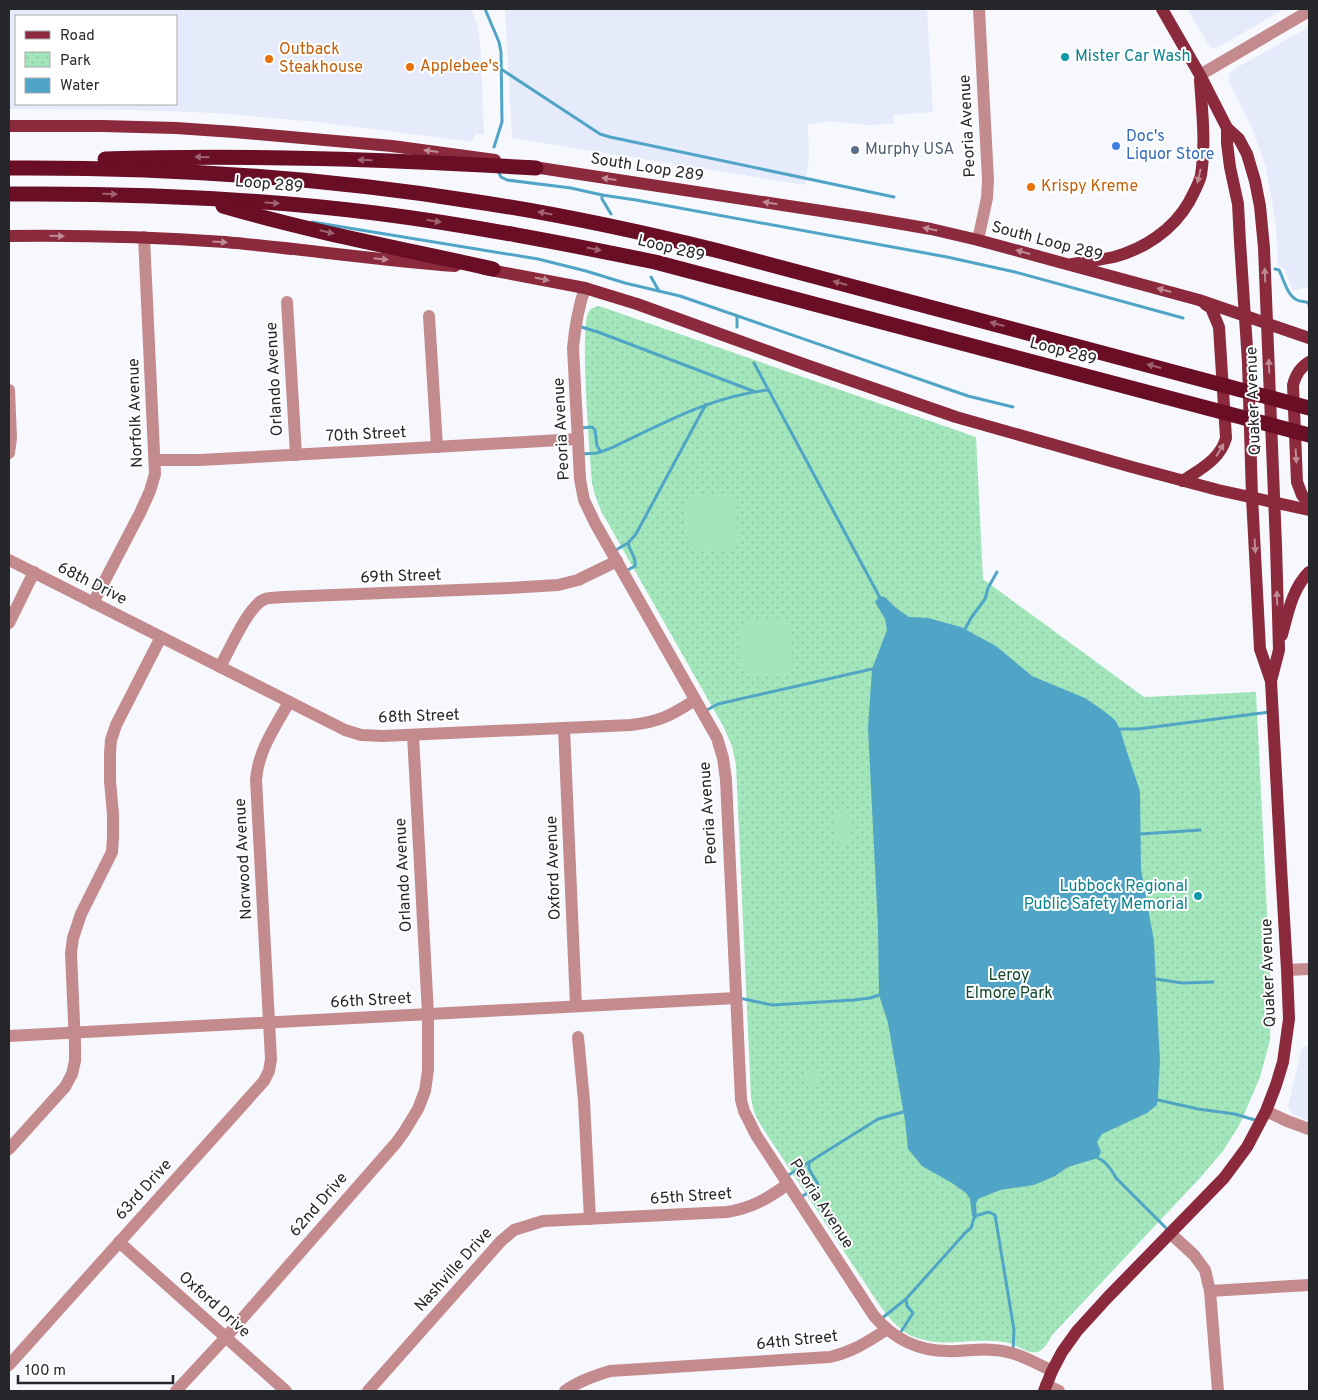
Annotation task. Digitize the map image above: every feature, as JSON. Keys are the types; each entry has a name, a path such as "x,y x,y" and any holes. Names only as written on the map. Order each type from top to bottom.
{"highway":[{"path":"51,168 102,160 195,157 392,160 536,168"},
{"name":"Loop 289","path":"9,168 104,168 274,177 414,192 539,212 719,250 1309,408"},
{"name":"Loop 289","path":"9,194 119,194 282,203 431,221 557,242 646,260 1309,436"},
{"path":"195,197 244,212 493,269"}],"main road":[{"name":"Quaker Avenue","path":"1162,9 1200,75 1227,128 1239,139 1247,154 1260,206 1263,231 1267,323 1279,650 1271,681"},
{"path":"1069,265 1115,256 1144,245 1167,229 1183,212 1200,176 1204,134 1200,75"},
{"name":"South Loop 289","path":"9,126 176,128 392,146 485,158 536,168 867,218 931,229 978,240 1199,300 1309,338"},
{"name":"Quaker Avenue","path":"1045,1388 1062,1352 1077,1331 1224,1178 1247,1147 1266,1111 1276,1085 1287,1041 1289,1019 1288,970 1271,681 1260,649 1252,497 1248,363 1238,204 1230,167 1227,128"},
{"path":"9,236 144,238 224,242 493,269 585,288 637,304 956,417 1183,481 1309,510"},
{"path":"1183,481 1215,459 1224,447 1226,438 1219,327 1211,308 1199,300"},
{"path":"1309,362 1296,374 1293,385 1297,482 1302,495 1309,504"},
{"path":"1279,650 1291,602 1299,585 1309,572"}],"street":[{"name":"Peoria Avenue","path":"978,240 985,208 988,180 979,9"},
{"path":"1200,75 1309,11"},
{"name":"Norfolk Avenue","path":"93,602 140,513 155,474 144,238"},
{"name":"Peoria Avenue","path":"585,288 575,328 574,348 580,479 584,500 595,523 717,738 723,758 726,780 741,1100 744,1111 756,1135 874,1316 886,1330"},
{"name":"Orlando Avenue","path":"287,302 296,455"},
{"path":"429,316 437,447"},
{"path":"9,390 11,438 9,453"},
{"name":"70th Street","path":"155,460 200,460 578,439"},
{"name":"68th Drive","path":"9,560 161,637"},
{"name":"69th Street","path":"220,667 252,609 264,599 558,585 578,580 617,562"},
{"path":"9,623 34,572"},
{"path":"9,1150 65,1087 72,1074 75,1061 71,953 73,938 81,914 112,852 111,740 116,725 161,637"},
{"name":"68th Street","path":"161,637 345,730 361,735 383,736 649,723 672,715 695,700"},
{"name":"Norwood Avenue","path":"270,1022 256,780 260,756 289,702"},
{"name":"Oxford Avenue","path":"564,728 576,1006"},
{"name":"Orlando Avenue","path":"413,734 428,1014"},
{"path":"1288,970 1309,969"},
{"name":"66th Street","path":"9,1036 736,998"},
{"name":"62nd Drive","path":"176,1391 226,1337 404,1132 418,1109 425,1091 428,1070 428,1014"},
{"name":"63rd Drive","path":"9,1365 264,1081 269,1071 271,1059 270,1022"},
{"path":"578,1037 584,1100 590,1218"},
{"path":"1266,1111 1309,1129"},
{"name":"65th Street","path":"590,1218 719,1212 743,1209 770,1197 788,1184"},
{"name":"Nashville Drive","path":"368,1391 501,1241 514,1230 542,1221 590,1218"},
{"path":"1171,1234 1194,1255 1205,1270 1210,1291 1218,1391"},
{"name":"Oxford Drive","path":"119,1242 286,1391"},
{"path":"1210,1291 1309,1285"},
{"path":"886,1330 907,1343 929,1350 947,1352 994,1349 1011,1352 1052,1370"},
{"name":"64th Street","path":"566,1391 592,1376 610,1371 830,1357 856,1349 886,1330"},
{"path":"1045,1388 1059,1391"}],"shaded area":[{"path":"9,9 471,9 478,27 481,53 484,135 475,134 472,142 318,122 215,113 9,109"},
{"path":"505,9 927,9 933,112 893,115 894,124 866,125 830,121 808,125 809,159 805,185 512,138"},
{"path":"1187,9 1284,9 1213,49"},
{"path":"1309,27 1309,287 1293,291 1285,270 1278,265 1276,225 1265,165 1252,128 1230,84 1228,76 1238,67"},
{"path":"1309,1046 1309,1121 1292,1114 1288,1107 1302,1047"}],"green space":[{"name":"Leroy Elmore Park","path":"599,306 976,437 983,579 1144,697 1256,692 1271,993 1270,1040 1260,1077 1240,1124 1223,1151 1200,1178 1053,1334 1045,1347 1038,1352 1031,1352 1009,1343 998,1341 926,1341 911,1336 901,1329 880,1306 760,1124 754,1112 751,1098 736,765 732,746 723,726 601,511 595,495 592,483 585,341 586,322 589,311"},
{"path":"730,493 736,500 738,541 733,549 694,552 688,546 685,505 690,496"},
{"path":"784,618 790,624 793,665 788,674 749,676 743,671 739,629 745,620"},
{"path":"833,812 848,812 850,845 835,846"},
{"path":"818,1072 818,1087 804,1087 804,1073"}],"water":[{"path":"879,596 885,597 909,617 928,618 961,627 996,646 1032,676 1085,698 1104,711 1115,720 1120,729 1140,791 1141,870 1154,941 1160,1061 1157,1105 1147,1113 1102,1134 1097,1142 1101,1152 1098,1158 1068,1167 1055,1176 1034,1185 1000,1190 978,1199 976,1204 977,1218 972,1216 970,1199 966,1193 922,1166 908,1149 888,1023 879,995 878,927 868,728 872,669 887,630 885,619 875,602"}],"waterway":[{"path":"485,9 499,42 501,52 502,122 494,147"},
{"path":"501,69 600,134 894,197"},
{"path":"499,173 501,177 507,180 571,188 602,195 602,199 611,214"},
{"path":"602,195 947,257 1015,272 1183,318"},
{"path":"312,222 538,259 586,271 625,283 680,296 968,396 1013,407"},
{"path":"1275,269 1279,270 1291,295 1297,300 1309,303 1309,306"},
{"path":"651,277 659,291"},
{"path":"737,316 737,327"},
{"path":"578,326 753,391"},
{"path":"754,363 879,596"},
{"path":"582,454 597,453 609,449 667,421 726,398 768,390"},
{"path":"614,551 628,543 636,534 706,404"},
{"path":"581,428 592,427 595,430 597,446 601,452"},
{"path":"626,571 635,566 628,543"},
{"path":"965,629 985,599 988,588 997,572"},
{"path":"705,711 718,704 872,669"},
{"path":"1120,729 1138,729 1270,712"},
{"path":"1141,834 1200,830"},
{"path":"1156,979 1182,983 1213,982"},
{"path":"739,998 772,1005 854,1000 879,995"},
{"path":"1158,1100 1198,1109 1235,1114 1258,1121"},
{"path":"787,1176 878,1119 903,1112"},
{"path":"1098,1158 1107,1164 1116,1178 1169,1231"},
{"path":"801,1197 819,1186 809,1169 809,1162"},
{"path":"978,1215 989,1212 995,1215 1014,1330 1013,1350"},
{"path":"881,1319 906,1299 971,1228 974,1218"},
{"path":"899,1335 913,1313 907,1306 906,1299"}],"place":[{"name":"Mister Car Wash","path":"1065,57"},
{"name":"Outback Steakhouse","path":"269,59"},
{"name":"Applebee's","path":"410,67"},
{"name":"Doc's Liquor Store","path":"1116,146"},
{"name":"Murphy USA","path":"855,150"},
{"name":"Krispy Kreme","path":"1031,187"},
{"name":"Lubbock Regional Public Safety Memorial","path":"1198,896"}]}
